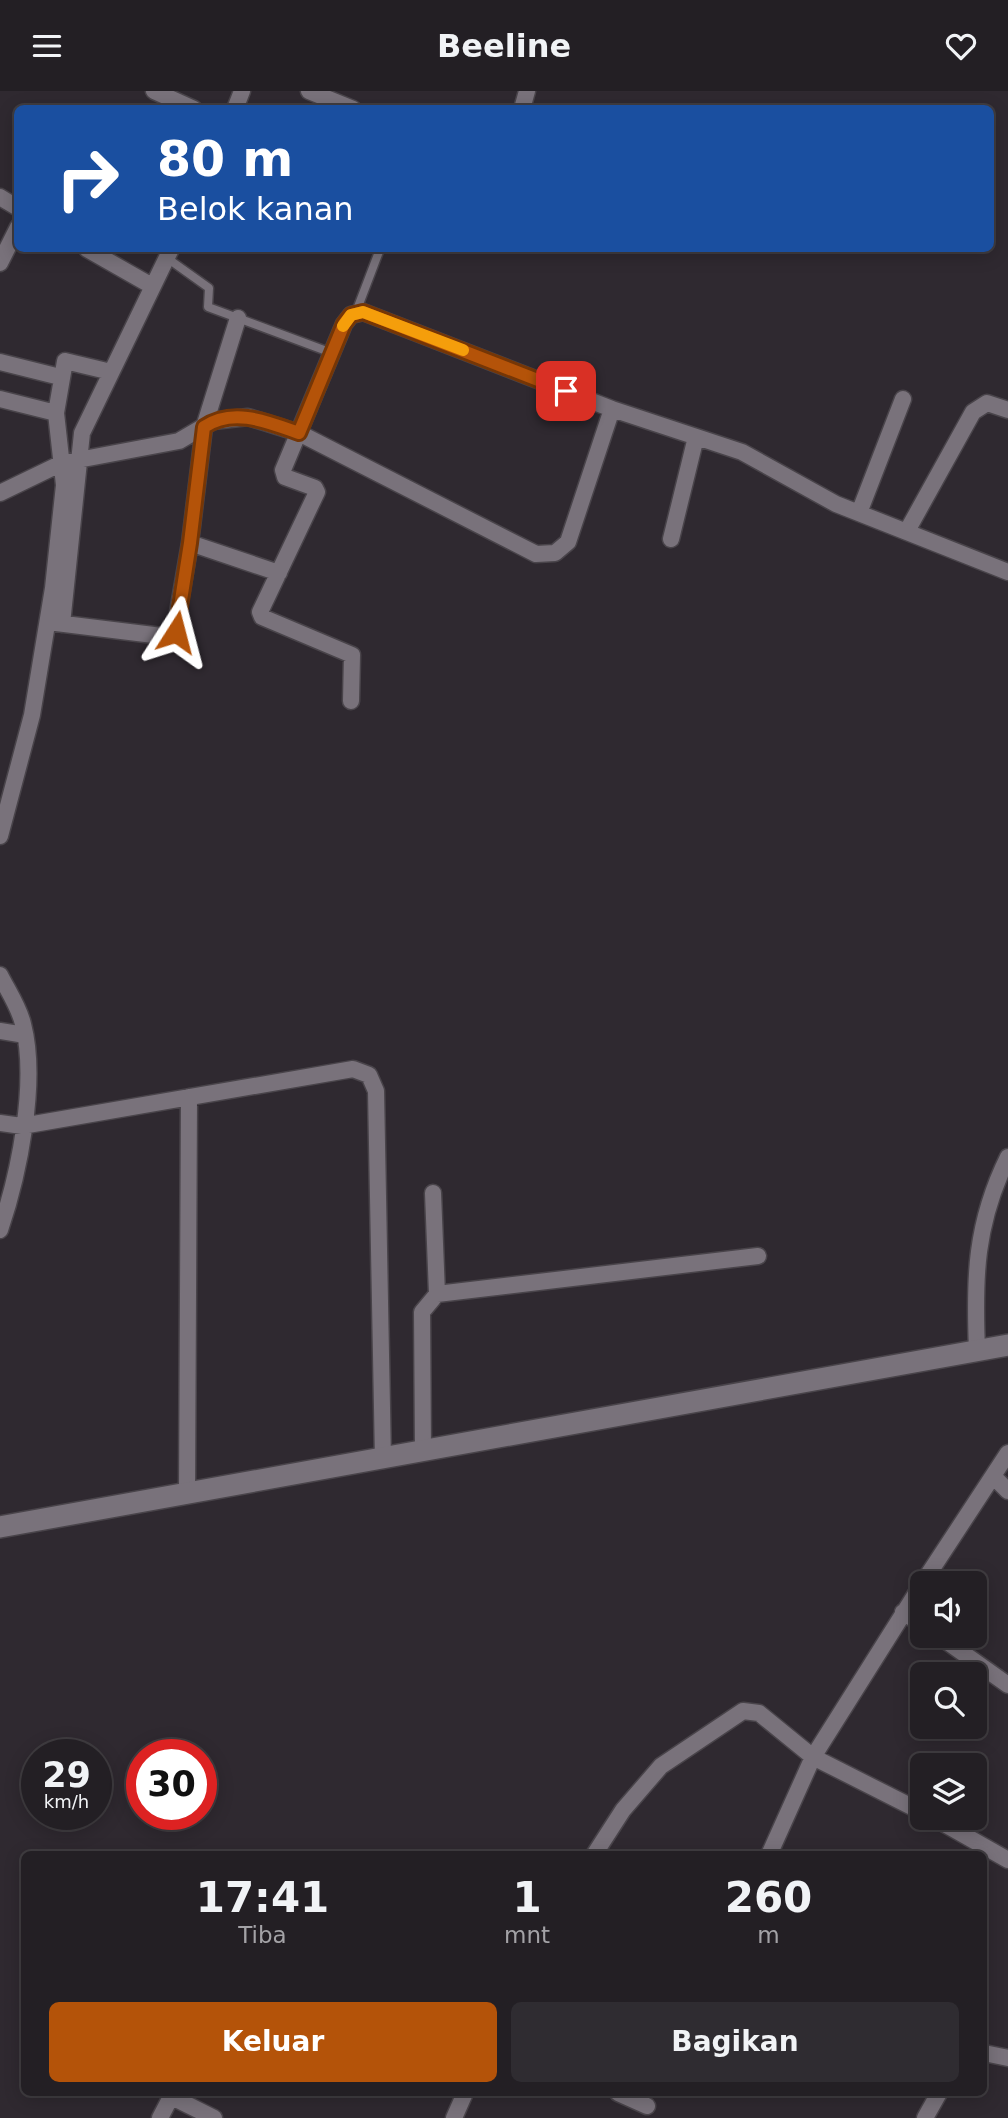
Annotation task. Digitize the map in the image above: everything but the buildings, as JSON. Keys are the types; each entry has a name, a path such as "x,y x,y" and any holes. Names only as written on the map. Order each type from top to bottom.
{"main road":[{"path":"0,1527 187,1492 383,1460 1008,1345"}],"street":[{"path":"154,91 185,105"},
{"path":"309,91 343,105"},
{"path":"0,263 14,235"},
{"path":"92,252 152,286"},
{"path":"0,836 55,623 64,485 68,462 169,253"},
{"path":"351,701 352,655 262,617 262,608 317,492 315,488 283,474 344,324 356,312 434,338 612,409 742,452 836,504 1008,572"},
{"path":"55,623 172,637 190,543 204,427 238,318"},
{"path":"68,462 56,413 60,377 65,361 111,372"},
{"path":"0,362 60,377"},
{"path":"0,399 56,413"},
{"path":"859,513 903,399"},
{"path":"907,531 973,412 986,403 1008,410"},
{"path":"0,493 68,462 179,441 220,419 248,417 299,433 536,554 555,553 568,542 612,409"},
{"path":"671,539 696,437"},
{"path":"190,543 279,573"},
{"path":"0,975 19,1013 25,1035 28,1077 22,1126 0,1230"},
{"path":"0,1031 25,1035"},
{"path":"0,1123 22,1126 353,1069 369,1075 376,1091 383,1460"},
{"path":"187,1492 189,1097"},
{"path":"976,1350 974,1280 981,1230 1008,1157"},
{"path":"423,1451 422,1312 437,1294 433,1193"},
{"path":"437,1294 758,1256"},
{"path":"931,1571 1008,1453"},
{"path":"994,1477 1008,1491"},
{"path":"771,1851 813,1757 910,1602"},
{"path":"903,1612 910,1617"},
{"path":"956,1648 1008,1685"},
{"path":"597,1851 623,1810 661,1766 743,1711 759,1713 813,1757 910,1806"},
{"path":"955,1830 1008,1860"},
{"path":"987,2054 1008,2058"},
{"path":"160,2118 171,2096"},
{"path":"174,2096 214,2118"},
{"path":"454,2118 464,2096"},
{"path":"625,2096 647,2106"},
{"path":"925,2118 937,2096"}],"lane":[{"path":"356,312 379,252"},
{"path":"169,253 209,288 208,307 331,353"}],"slow traffic":[{"path":"343,326 351,315 363,312 463,350"}],"route":[{"path":"176,632 204,427 220,419 248,417 299,433 344,324 351,315 363,312 566,391"}]}
